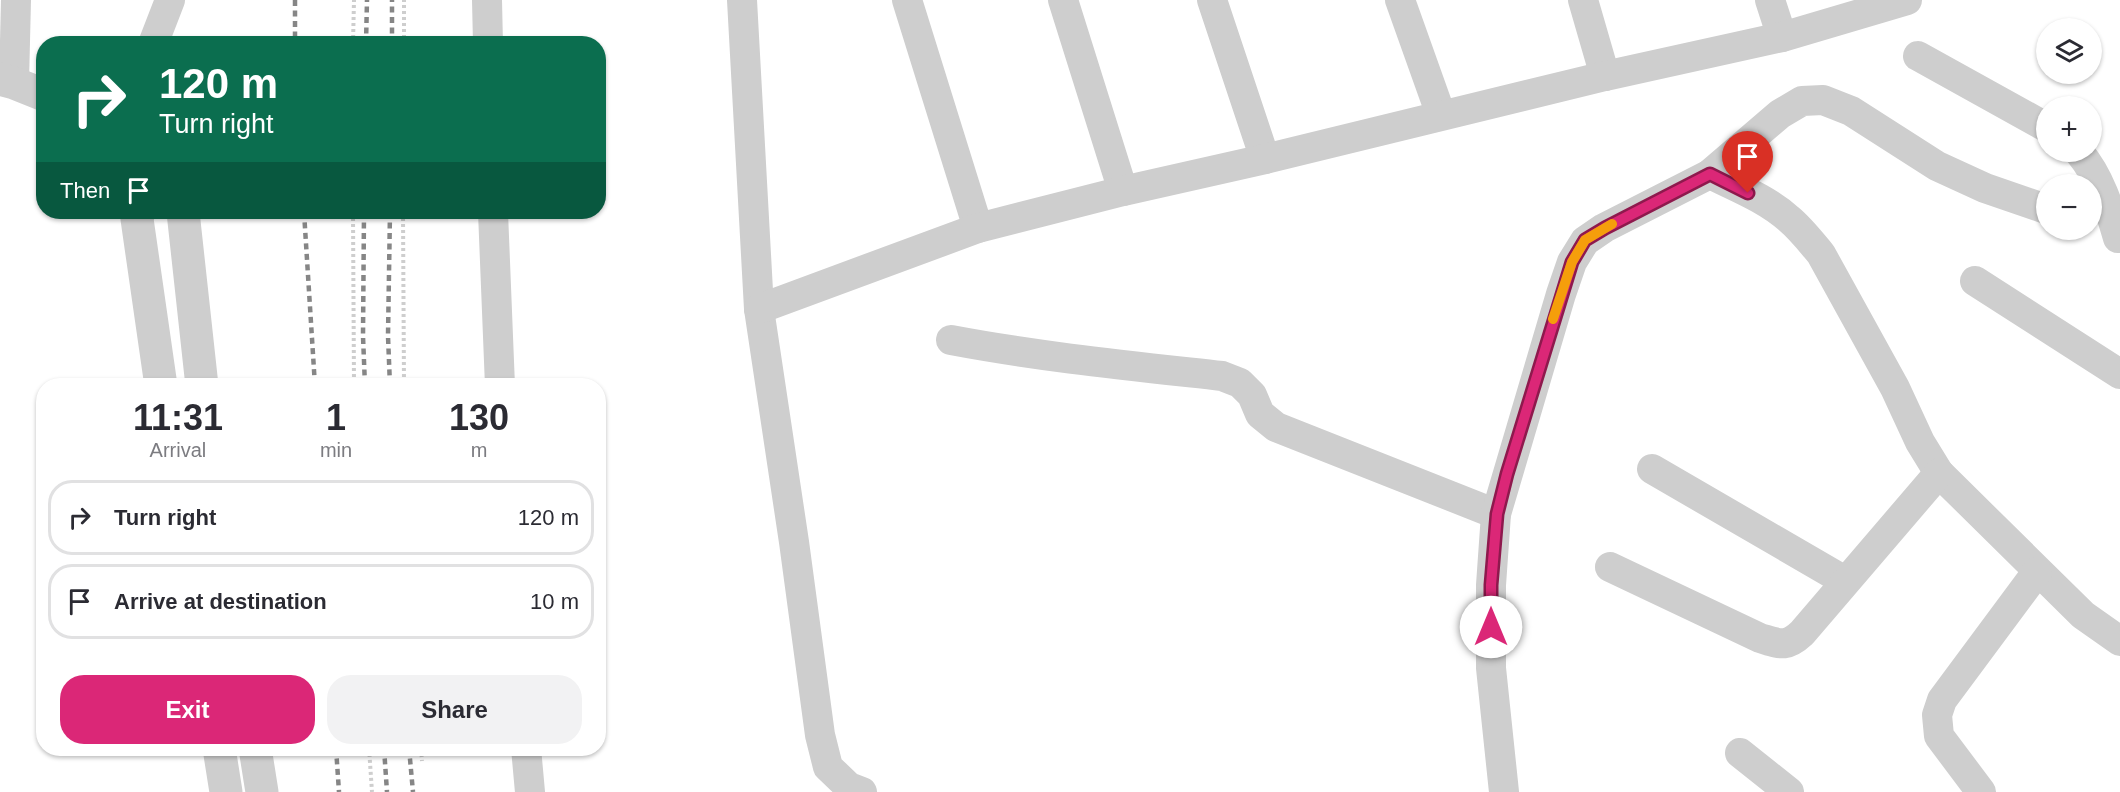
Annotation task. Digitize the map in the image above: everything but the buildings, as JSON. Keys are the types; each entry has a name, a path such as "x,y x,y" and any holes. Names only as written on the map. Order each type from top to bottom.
{"street":[{"path":"16,0 19,86"},
{"path":"156,36 170,0"},
{"path":"487,0 488,36"},
{"path":"742,0 759,309 794,542 819,735 828,767 849,787 862,792"},
{"path":"907,0 978,228"},
{"path":"1063,0 1123,191"},
{"path":"1212,0 1265,159"},
{"path":"1400,0 1441,115"},
{"path":"1583,0 1605,76"},
{"path":"1770,0 1782,37"},
{"path":"759,309 978,228 1605,76 1782,37 1906,0"},
{"path":"1918,56 2036,121"},
{"path":"1504,792 1491,668 1491,585 1497,514 1561,294 1572,262 1585,240 1710,174 1780,114 1802,101 1823,100 1851,111 1937,166 1985,188 2036,206"},
{"path":"2088,162 2106,197 2119,239"},
{"path":"1710,174 1766,203 1788,218 1821,254 1895,388 1920,442 1939,473 2083,615 2120,641"},
{"path":"137,219 160,378"},
{"path":"184,219 201,378"},
{"path":"493,219 500,378"},
{"path":"2102,231 2119,239"},
{"path":"1975,281 2120,374"},
{"path":"951,340 1009,351 1222,376 1240,382 1252,396 1260,414 1276,427 1497,514"},
{"path":"1652,469 1845,581"},
{"path":"1610,567 1760,638 1781,645 1792,642 1939,473"},
{"path":"1981,792 1939,736 1936,715 1942,700 2037,572"},
{"path":"1740,753 1789,792"},
{"path":"220,756 226,792"},
{"path":"256,756 262,792"},
{"path":"527,756 530,792"}],"path":[{"path":"353,36 354,0"},
{"path":"404,0 404,36"},
{"path":"353,219 354,378"},
{"path":"403,219 404,378"},
{"path":"370,756 372,792"},
{"path":"422,756 422,761"}],"railway":[{"path":"295,0 295,36"},
{"path":"366,36 367,0"},
{"path":"392,0 392,36"},
{"path":"304,219 314,378"},
{"path":"364,219 365,378"},
{"path":"390,219 390,378"},
{"path":"337,756 339,792"},
{"path":"385,756 387,792"},
{"path":"410,756 413,792"}],"slow traffic":[{"path":"1553,319 1572,262 1585,240 1612,224"}],"route":[{"path":"1491,627 1491,585 1497,514 1561,294 1572,262 1585,240 1710,174 1748,193"}]}
